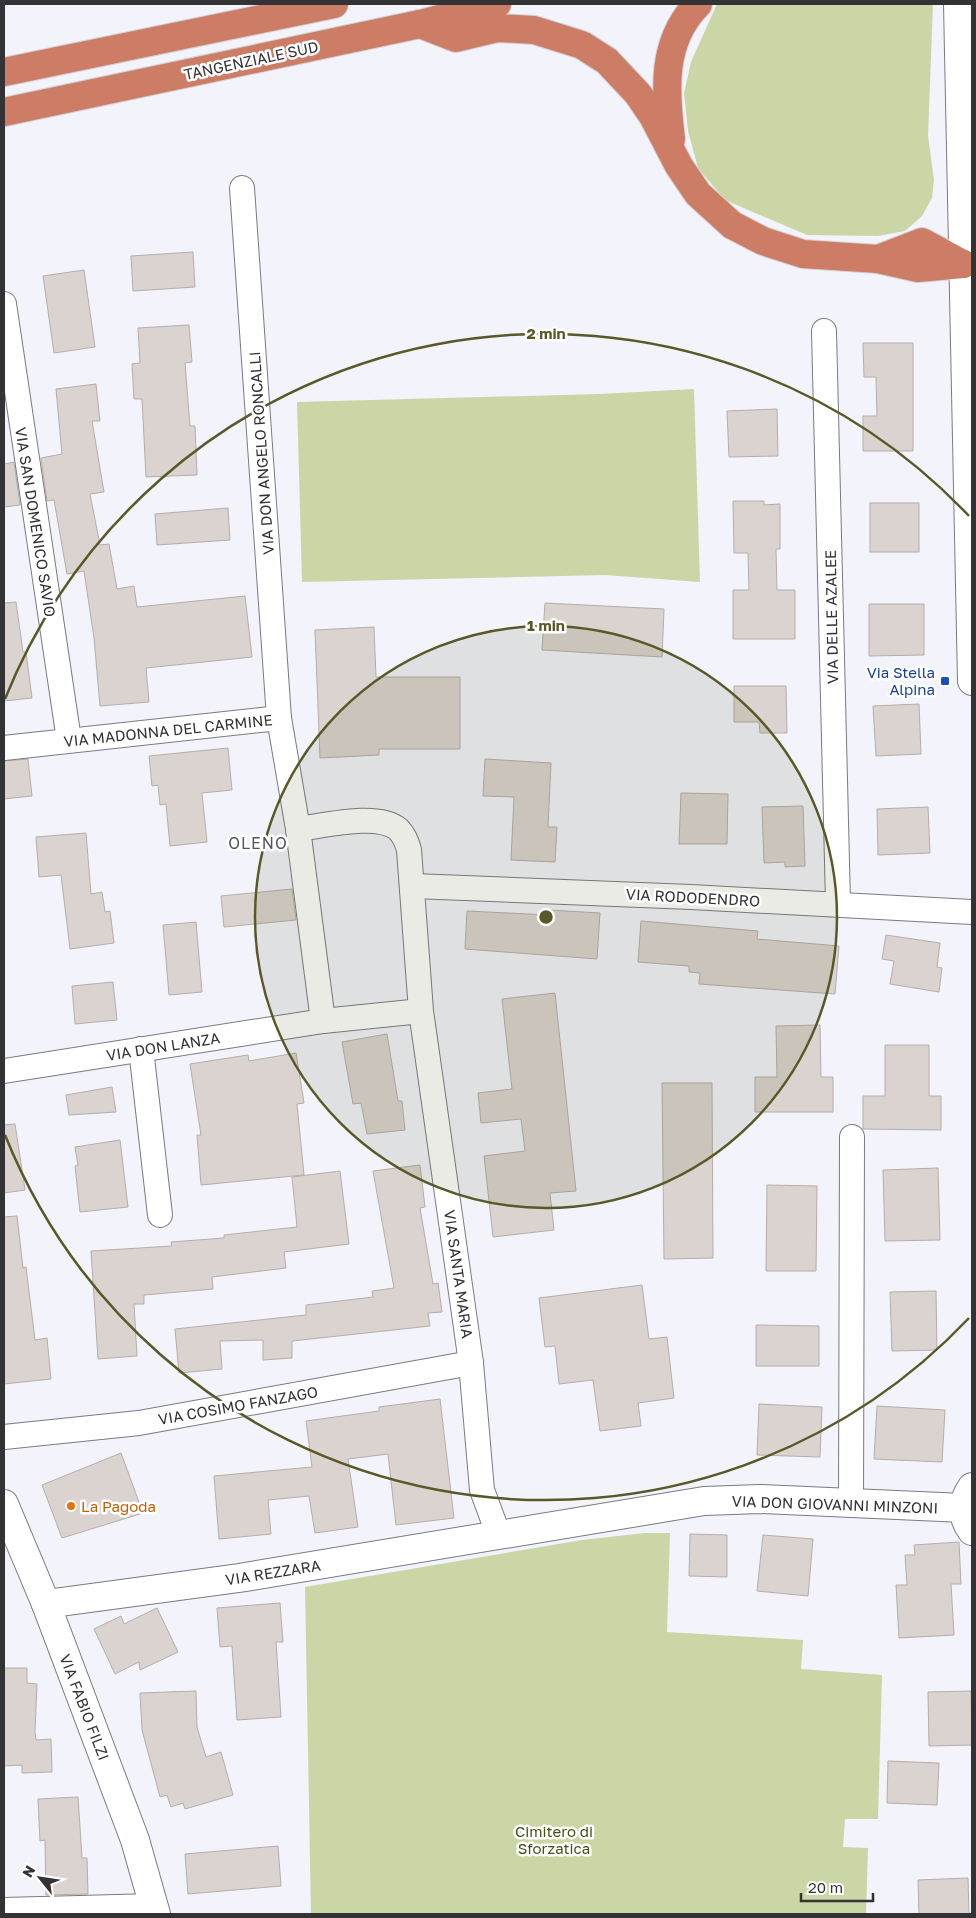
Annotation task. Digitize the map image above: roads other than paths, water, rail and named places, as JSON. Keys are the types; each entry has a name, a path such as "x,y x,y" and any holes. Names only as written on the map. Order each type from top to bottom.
{"highway":[{"path":"4,72 334,4"},
{"name":"TANGENZIALE SUD","path":"4,112 420,24 496,4"},
{"path":"672,153 666,98 667,67 675,38 698,4"},
{"path":"420,24 456,38 498,28 534,30 582,45 607,61 638,94 654,116 685,175 707,203 724,219 750,235 803,254 878,259 922,242 963,264"}],"street":[{"path":"958,4 972,681"},
{"name":"VIA DON ANGELO RONCALLI","path":"242,188 279,718"},
{"name":"VIA SAN DOMENICO SAVIO","path":"4,304 69,740"},
{"name":"VIA DELLE AZALEE","path":"824,331 838,903"},
{"name":"VIA MADONNA DEL CARMINE","path":"4,748 279,718 298,829 323,1021"},
{"name":"VIA SANTA MARIA","path":"298,829 372,821 392,826 405,837 411,858 421,1011 471,1363 482,1490 499,1536"},
{"name":"VIA RODODENDRO","path":"413,886 838,903 972,912"},
{"name":"VIA DON LANZA","path":"4,1071 323,1021 421,1011"},
{"path":"141,1049 160,1214"},
{"path":"850,1504 852,1137"},
{"name":"VIA COSIMO FANZAGO","path":"4,1437 139,1423 471,1363"},
{"name":"VIA DON GIOVANNI MINZONI","path":"499,1536 704,1501 760,1499 969,1509"},
{"name":"VIA FABIO FILZI","path":"4,1504 46,1604 138,1850 155,1910"},
{"name":"VIA REZZARA","path":"46,1604 205,1583 499,1536"},
{"path":"4,1910 155,1910"}],"place":[{"name":"Via Stella Alpina","path":"945,681"},
{"name":"La Pagoda","path":"71,1506"}],"district":[{"name":"OLENO","path":"258,843"}],"park label":[{"name":"Cimitero di Sforzatica","path":"554,1840"}]}
